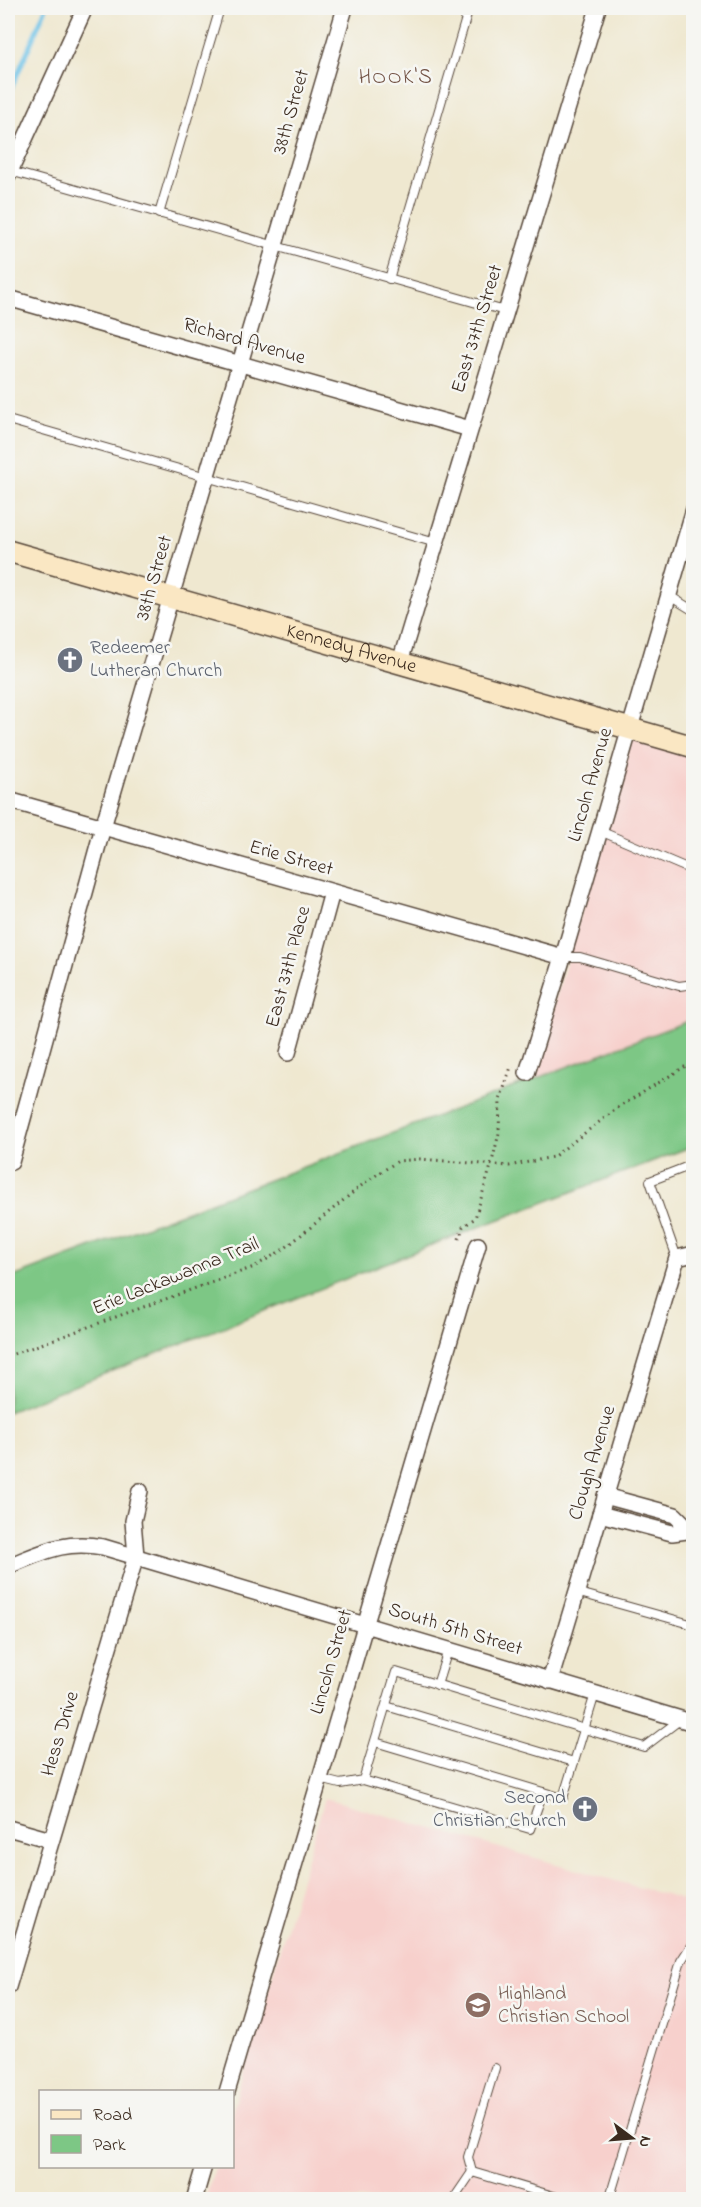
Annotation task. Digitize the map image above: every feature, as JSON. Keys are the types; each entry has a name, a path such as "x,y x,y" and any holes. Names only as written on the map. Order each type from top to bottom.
{"street":[{"path":"9,174 86,8"},
{"name":"38th Street","path":"11,1162 103,827 345,8"},
{"name":"East 37th Street","path":"400,662 598,8"},
{"name":"Richard Avenue","path":"8,298 470,429"},
{"name":"Lincoln Avenue","path":"526,1073 563,957 693,509"},
{"name":"Kennedy Avenue","path":"8,551 693,747"},
{"name":"Erie Street","path":"8,800 563,957"},
{"name":"East 37th Place","path":"288,1053 332,892"},
{"name":"Lincoln Street","path":"227,2090 478,1245"},
{"path":"677,1258 693,1254"},
{"name":"Clough Avenue","path":"550,1681 677,1258"},
{"name":"Hess Drive","path":"8,1987 136,1556 133,1521 140,1491"},
{"path":"605,1496 675,1515 692,1526"},
{"path":"600,1514 672,1533 692,1526"},
{"name":"South 5th Street","path":"8,1566 59,1546 80,1543 136,1556 687,1721"},
{"path":"8,1828 51,1840"},
{"path":"198,2199 204,2168"}],"lane":[{"path":"159,214 220,8"},
{"path":"389,279 469,8"},
{"path":"9,174 505,311"},
{"path":"8,420 436,543"},
{"path":"668,594 693,611"},
{"path":"600,831 693,871"},
{"path":"563,957 580,957 679,986 693,984"},
{"path":"677,1258 650,1181 693,1164"},
{"path":"576,1592 693,1625"},
{"path":"437,1685 448,1650"},
{"path":"363,1780 396,1672 644,1747 687,1721"},
{"path":"375,1742 563,1798 595,1694"},
{"path":"386,1706 574,1762"},
{"path":"320,1779 340,1784 363,1780 530,1829 543,1792"},
{"path":"609,2199 681,1961 693,1941"},
{"path":"472,2172 468,2157 495,2068"},
{"path":"472,2172 556,2198 567,2199"},
{"path":"453,2199 472,2172"}],"path":[{"path":"693,984 693,1018"},
{"name":"Erie Lackawanna Trail","path":"8,1356 254,1267 284,1249 367,1181 398,1161 420,1159 509,1166 553,1157 619,1107 693,1061"},
{"path":"459,1239 463,1227 475,1218 492,1166 499,1133 500,1100 511,1067 526,1073"}],"shaded area":[{"path":"633,733 693,750 693,1019 532,1080"},
{"name":"Highland Christian School","path":"325,1798 693,1903 693,2199 205,2200 215,2168 234,2168 234,2104"}],"green space":[{"path":"693,1019 693,1146 429,1246 8,1412 8,1279"}],"waterway":[{"path":"8,96 46,8"}],"place":[{"name":"Redeemer Lutheran Church","path":"70,660"},
{"name":"Second Christian Church","path":"585,1809"},
{"name":"Highland Christian School","path":"478,2005"}],"district":[{"name":"HOOK'S","path":"396,78"}]}
